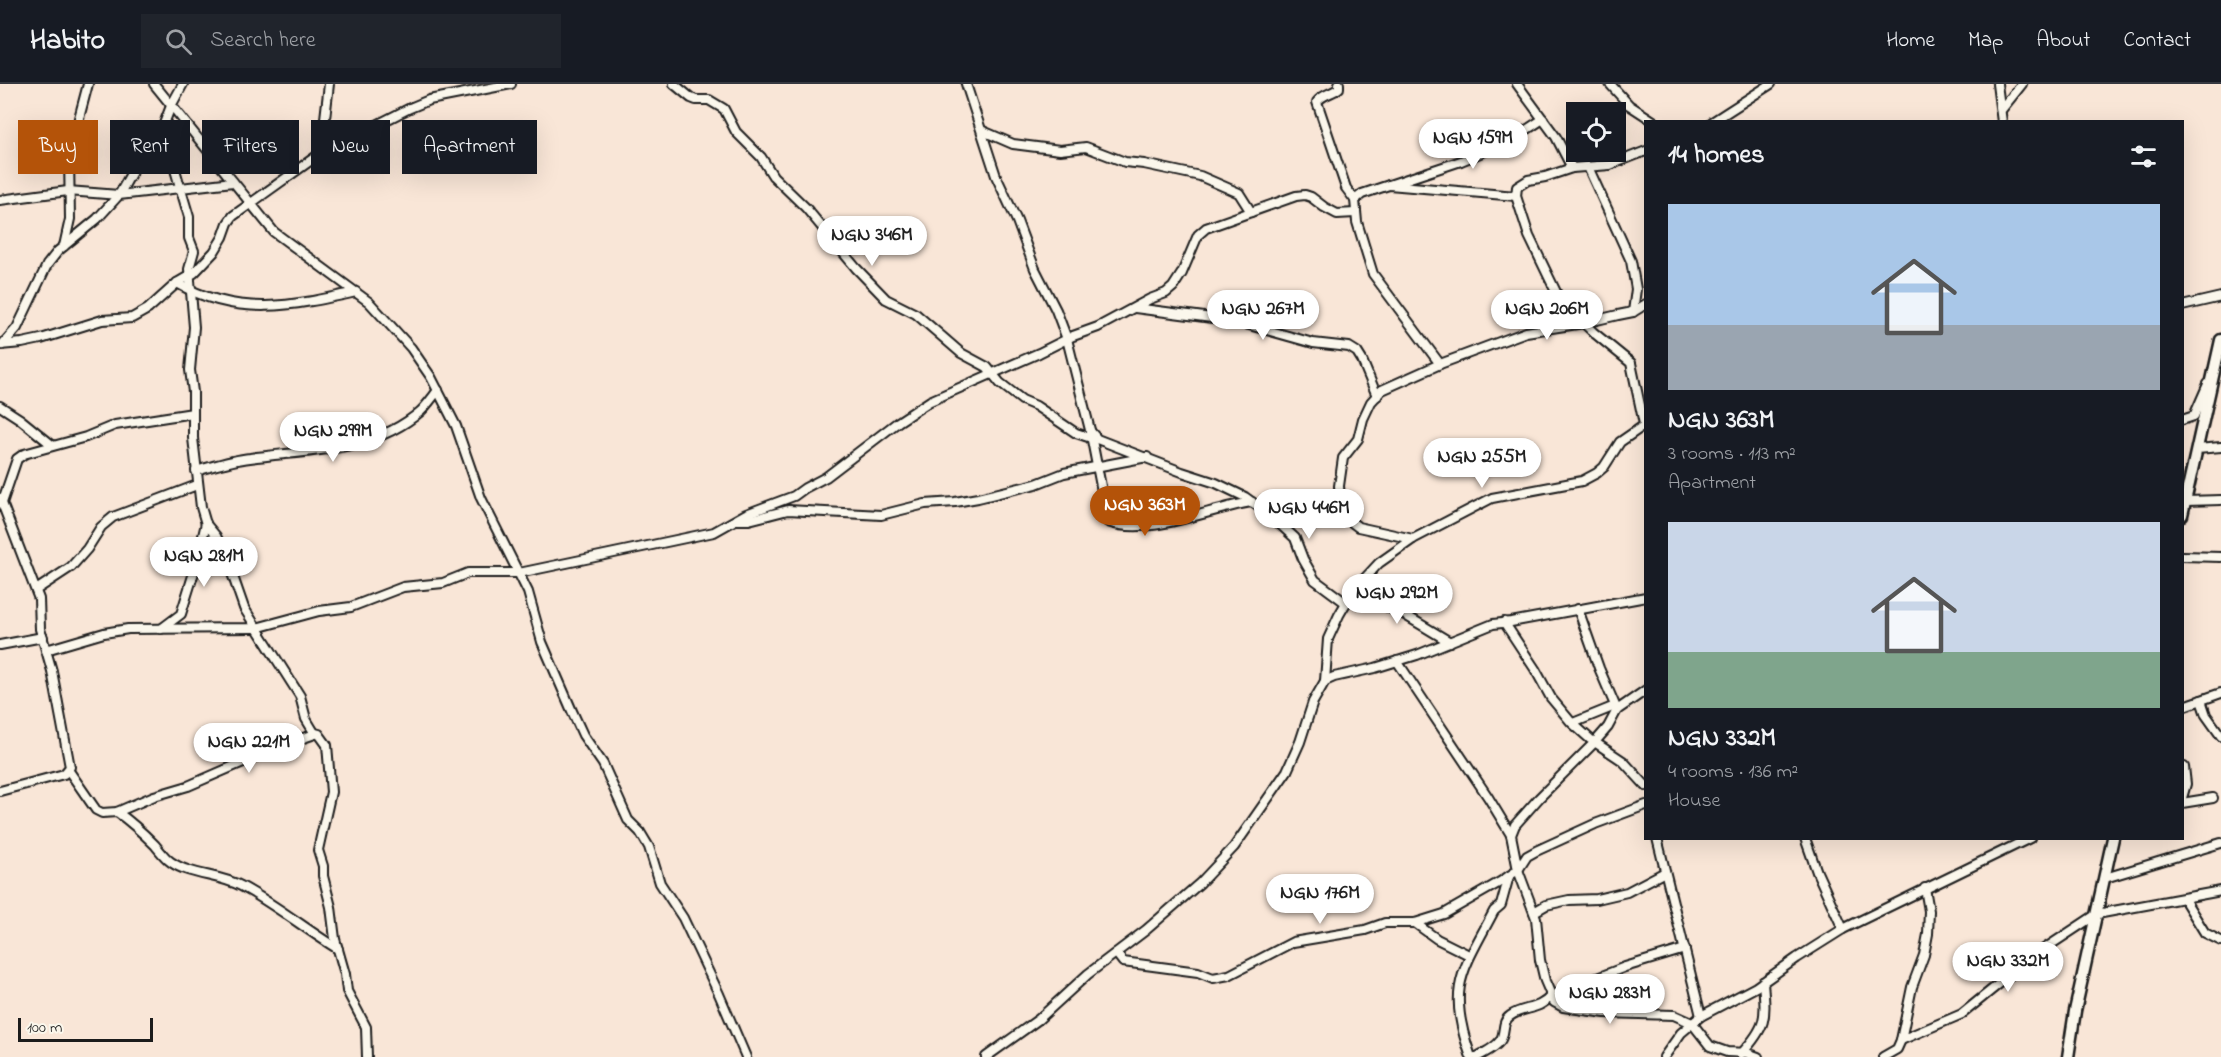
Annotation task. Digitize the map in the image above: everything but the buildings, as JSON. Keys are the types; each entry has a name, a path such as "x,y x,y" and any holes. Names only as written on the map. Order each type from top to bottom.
{"street":[{"path":"64,246 70,219 69,156 88,84"},
{"path":"154,84 274,232 356,292 381,314 411,348 438,390 456,426 481,498 532,603 542,642 583,735 603,764 628,820 640,832 649,847 660,883 683,918 720,994 746,1057"},
{"path":"166,120 183,84"},
{"path":"325,120 329,84"},
{"path":"386,120 429,100 511,84"},
{"path":"674,84 696,100 709,100 724,109 742,139 761,157 773,176 806,208 839,249 886,299 916,314 961,353 982,364 1000,383 1076,433 1091,434 1097,439 1216,483 1252,502 1295,538 1303,559 1315,580 1346,603"},
{"path":"966,84 996,176 1017,221 1035,269 1068,339 1091,434 1108,522 1118,525 1165,523 1196,518 1213,510 1252,502"},
{"path":"1339,84 1339,88 1321,97 1317,102 1346,188 1355,200 1355,213 1373,274 1440,364"},
{"path":"1517,84 1556,137 1572,168"},
{"path":"1610,84 1629,105 1652,120"},
{"path":"1715,120 1771,84"},
{"path":"1997,84 2002,120"},
{"path":"2002,109 2022,84"},
{"path":"1355,200 1362,194 1461,161 1511,140 1543,119"},
{"path":"983,131 1013,144 1060,150 1086,147 1125,162 1200,177 1239,193 1251,212"},
{"path":"1644,152 1610,165 1572,168 1528,180 1517,187 1516,196 1529,236 1557,294 1584,323 1631,363 1644,420"},
{"path":"1,346 41,339 102,321 132,318 148,309 177,283 190,276 214,252 228,223 250,203 311,160"},
{"path":"1588,167 1631,261 1636,289 1633,312"},
{"path":"1,346 17,328 47,265 64,246 89,227 119,195 131,174"},
{"path":"177,174 189,218 189,238 194,251 190,276 194,327 190,370 197,485 206,523 216,536 228,562 244,608 300,696 306,719 315,734"},
{"path":"0,200 68,190 119,195 234,182"},
{"path":"1386,185 1516,196"},
{"path":"46,650 104,633 161,629 256,628 319,611 351,607 403,587 443,583 468,573 519,573 714,532 746,514 794,496 826,477 898,422 930,401 1098,327 1173,286 1182,273 1198,235 1206,228 1296,196 1305,195 1337,214 1355,213"},
{"path":"177,283 191,291 242,305 264,308 294,305 356,292"},
{"path":"2184,306 2221,297"},
{"path":"1413,539 1358,527 1345,518 1341,510 1339,486 1343,458 1358,439 1363,418 1371,402 1382,390 1440,364 1526,332 1584,323 1633,312 1644,305"},
{"path":"1135,308 1235,321 1313,343 1349,347 1357,352 1362,360 1377,396"},
{"path":"2221,340 2218,368 2185,496 2221,500"},
{"path":"2184,419 2194,416 2218,368"},
{"path":"196,471 248,458 323,452 380,436 421,411 438,390"},
{"path":"0,406 52,445"},
{"path":"193,413 115,425 86,437 24,454 17,459 1,500 39,599 43,637 62,722 69,771 96,810 102,813 117,812 154,796 188,786 280,746 319,734 327,745 331,792 323,832 318,844 347,991 366,1027 367,1057"},
{"path":"986,1057 1039,1019 1073,987 1200,883 1234,847 1287,771 1300,742 1313,702 1325,681 1328,639 1353,591 1379,563 1413,539 1492,498 1582,481 1590,477 1604,468 1620,442 1644,425"},
{"path":"2197,449 2221,447"},
{"path":"736,520 749,520 788,510 891,514 925,504 978,498 1036,484 1064,473 1147,457"},
{"path":"36,590 71,567 87,549 101,527 113,517 197,485"},
{"path":"161,629 181,614 206,523"},
{"path":"2184,556 2221,557"},
{"path":"1353,591 1405,615 1450,642"},
{"path":"1325,681 1397,661 1493,624 1644,597"},
{"path":"1511,835 1515,825 1539,798 1608,727 1616,708 1578,609"},
{"path":"1504,622 1551,698 1573,723 1623,762 1644,784"},
{"path":"0,645 43,637"},
{"path":"1397,661 1511,835 1518,870 1536,918 1540,960 1545,981 1554,1002 1563,1007 1579,1010 1674,1015 1692,1023 1710,1046 1740,1055 1758,1057"},
{"path":"1573,723 1616,708 1644,691"},
{"path":"2184,706 2221,693"},
{"path":"2200,700 2206,715 2221,736"},
{"path":"2184,767 2186,784 2184,792"},
{"path":"0,791 69,771"},
{"path":"2184,800 2213,798"},
{"path":"1116,953 1123,962 1198,972 1213,978 1229,975 1293,942 1365,930 1384,923 1415,923 1444,914 1518,870 1527,856 1536,851 1644,806"},
{"path":"117,812 133,824 174,864 200,874 217,876 240,886 283,910 300,926 338,949"},
{"path":"1657,840 1701,1016"},
{"path":"1806,840 1817,872 1843,929"},
{"path":"1664,1057 1681,1034 1701,1016 1763,982 1843,929 2026,840"},
{"path":"2068,1057 2075,1011 2113,840"},
{"path":"2105,878 2221,843"},
{"path":"1534,912 1557,902 1597,900 1628,892 1665,872"},
{"path":"1471,1057 1462,1032 1458,999 1463,969 1494,912 1501,905 1509,876"},
{"path":"1883,1057 1898,1053 1911,987 1924,956 1929,912 1925,888"},
{"path":"1901,1040 1962,1014 2032,957 2097,914 2221,891"},
{"path":"2184,899 2205,933 2221,941"},
{"path":"1415,923 1437,939 1469,955"},
{"path":"1477,1057 1495,1047 1502,1039 1504,1023 1510,1016 1544,1005 1551,996 1625,967 1684,949"},
{"path":"1740,1055 1760,1033 1766,1016 1763,982"}]}
